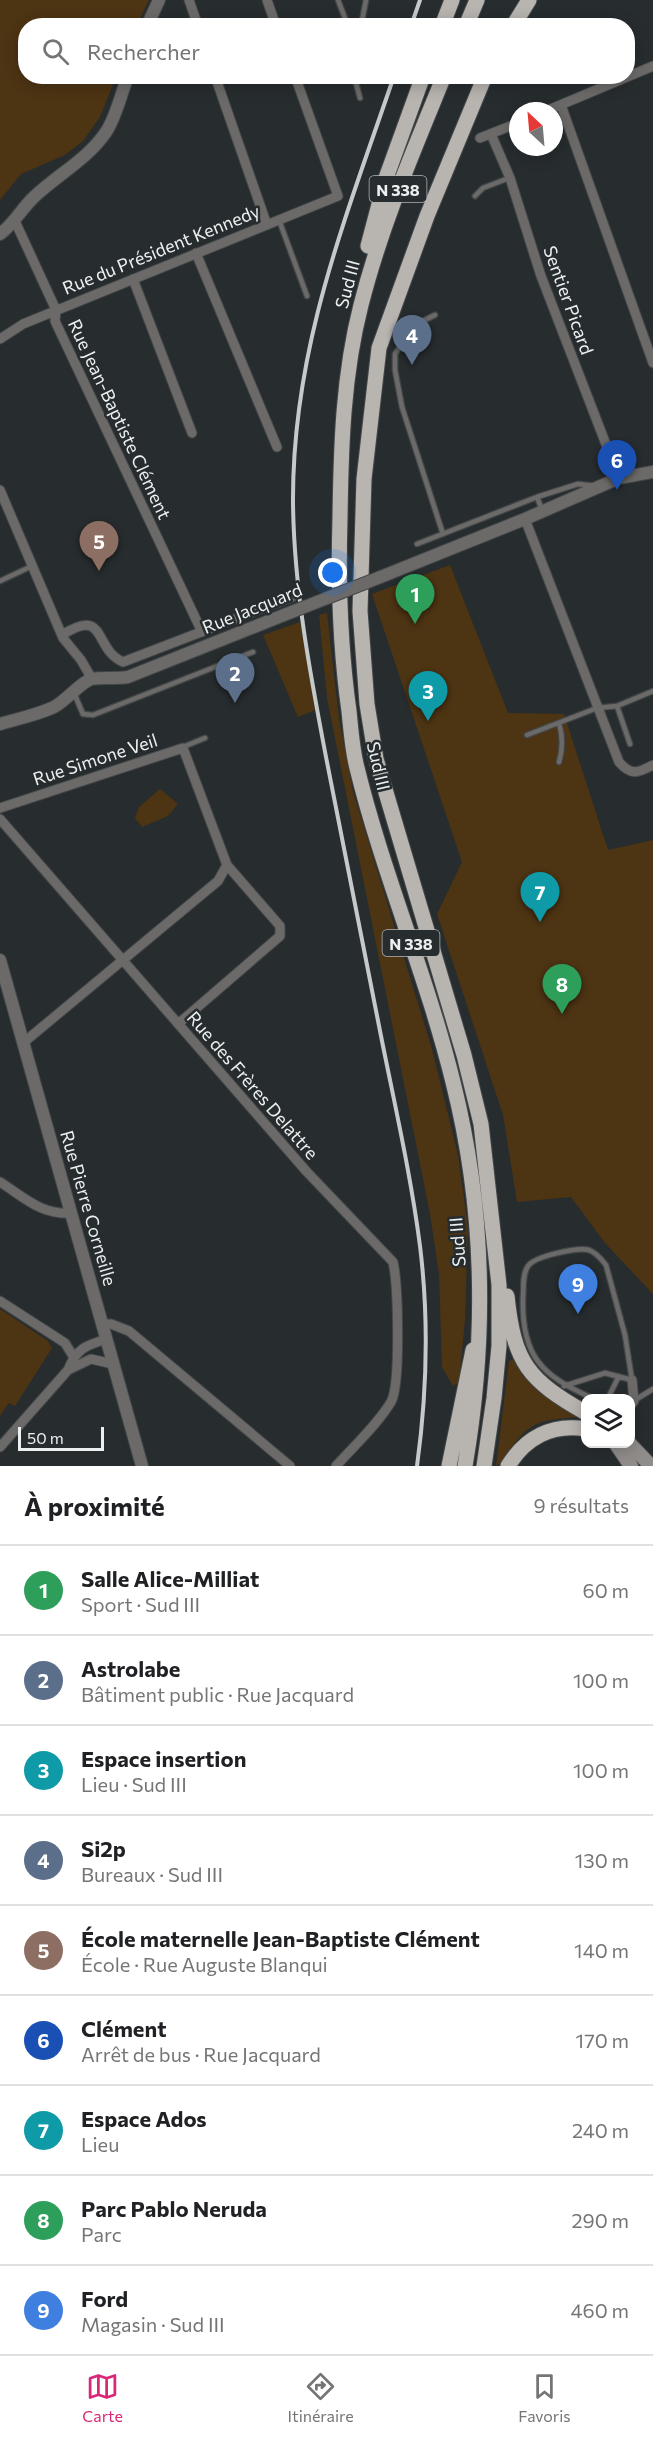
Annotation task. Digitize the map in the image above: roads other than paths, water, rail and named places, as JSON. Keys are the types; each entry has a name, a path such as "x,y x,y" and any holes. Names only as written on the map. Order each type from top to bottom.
{"highway":[{"path":"445,18 452,0"},
{"path":"469,18 477,0"},
{"path":"518,18 529,0"},
{"path":"361,305 364,260 393,157 420,84"},
{"name":"Sud III","path":"441,84 390,210 361,305 348,367 342,419 339,568 342,658 356,765 453,1081 467,1145 477,1234 481,1321 478,1378 465,1466"},
{"name":"Sud III","path":"482,84 427,216 379,348 366,458 360,611 367,704 376,759 454,1022 481,1124 499,1285 499,1346 483,1466"},
{"path":"454,1022 469,1054 490,1122 496,1157 509,1313 519,1352 534,1377 549,1392 581,1411"},
{"path":"449,1466 466,1377 481,1321"},
{"path":"508,1466 522,1447 542,1433 566,1427 581,1429"}],"main road":[{"path":"619,1448 632,1466"},
{"path":"635,1448 651,1466"}],"street":[{"path":"151,18 159,0"},
{"path":"189,0 195,18"},
{"path":"267,0 273,18"},
{"path":"635,74 653,67"},
{"path":"0,234 49,183 76,163 106,132 125,84"},
{"path":"218,84 267,225"},
{"name":"Rue du Président Kennedy","path":"0,339 23,324 56,310 338,196 298,84"},
{"path":"563,104 612,84"},
{"path":"563,111 653,363"},
{"path":"480,138 509,127"},
{"name":"Sentier Picard","path":"491,134 510,178 541,276 620,478"},
{"name":"Rue Jean-Baptiste Clément","path":"14,219 56,310 55,321 202,632"},
{"path":"196,253 277,447"},
{"path":"133,279 192,433"},
{"name":"Rue Jacquard","path":"92,679 113,680 128,677 525,519 620,478 653,471"},
{"path":"0,490 62,635 92,679 82,684 74,693 52,708 0,724"},
{"path":"525,519 619,762 626,771 643,770 653,765"},
{"path":"62,635 81,624 88,624 94,628 116,659 123,662 292,597"},
{"name":"Rue Simone Veil","path":"0,808 183,747 227,865"},
{"name":"Rue des Frères Delattre","path":"0,819 307,1172 393,1262 396,1381 394,1393 390,1402 336,1466"},
{"path":"23,1043 218,881 227,865 280,926 280,936 178,1024"},
{"name":"Rue Pierre Corneille","path":"0,960 142,1466"},
{"path":"0,1182 43,1210 56,1214 72,1213"},
{"path":"0,1300 65,1343 73,1356"},
{"path":"103,1324 111,1324 129,1331 290,1466"},
{"path":"0,1447 68,1370 73,1356 89,1345 107,1339"},
{"path":"68,1370 91,1359 113,1364"},
{"path":"632,1380 632,1394"}],"lane":[{"path":"338,0 345,18"},
{"path":"363,18 366,0"},
{"path":"356,84 360,98"},
{"path":"475,196 483,188 510,178"},
{"path":"279,220 307,296"},
{"path":"435,315 415,325 395,354 395,370 402,407 443,534"},
{"path":"417,544 537,497 578,484 598,487"},
{"path":"537,497 543,511"},
{"path":"0,580 32,566"},
{"path":"74,693 82,714 88,716 253,652"},
{"path":"526,735 597,708 617,706 653,691"},
{"path":"617,706 630,744"},
{"path":"559,723 562,735 562,753 559,762"},
{"path":"183,747 205,738"},
{"path":"564,1386 605,1373 632,1380 625,1335 606,1265 593,1252 579,1249 537,1258 531,1262 524,1275 523,1309 531,1350 544,1370 564,1386 583,1394"},
{"path":"610,1394 618,1378"},
{"path":"635,1401 653,1389"}],"railway":[{"path":"414,18 420,0"},
{"path":"391,84 340,234 312,338 301,392 295,446 293,503 296,567 309,662 407,1167 420,1246 425,1301 426,1356 417,1466"}],"place":[{"name":"Si2p","path":"412,365"},
{"name":"Clément","path":"617,490"},
{"name":"École maternelle Jean-Baptiste Clément","path":"99,571"},
{"name":"Salle Alice-Milliat","path":"415,624"},
{"name":"Astrolabe","path":"235,703"},
{"name":"Espace insertion","path":"428,721"},
{"name":"Espace Ados","path":"540,922"},
{"name":"Parc Pablo Neruda","path":"562,1014"},
{"name":"Ford","path":"578,1314"}]}
